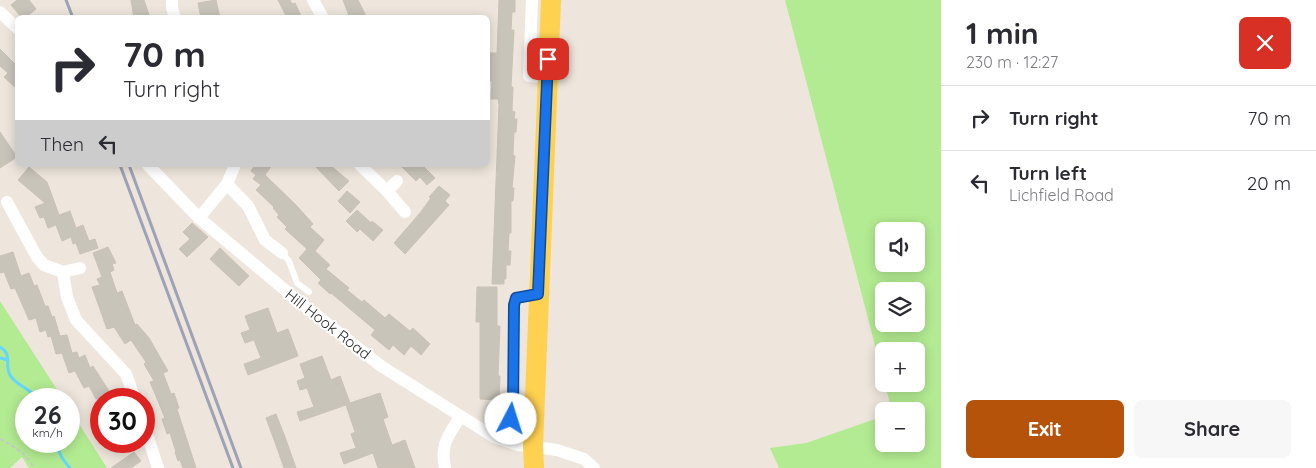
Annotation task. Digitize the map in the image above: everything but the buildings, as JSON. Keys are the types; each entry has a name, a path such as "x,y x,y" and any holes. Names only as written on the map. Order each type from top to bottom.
{"main road":[{"path":"534,468 533,446 538,294 551,0"}],"street":[{"path":"172,0 174,15"},
{"path":"313,0 321,15"},
{"path":"532,0 529,76 547,78"},
{"path":"0,12 15,26"},
{"name":"Hill Hook Road","path":"150,167 199,218 297,300 381,366 460,417 500,439 518,445 557,450 584,460 594,468"},
{"path":"199,218 227,184 234,167"},
{"path":"362,167 405,212"},
{"path":"387,191 397,181"},
{"path":"227,184 248,206 261,245 282,253"},
{"path":"7,202 37,257 44,265 63,272 80,268"},
{"path":"63,272 67,296 76,320 126,374 131,388"},
{"path":"500,439 511,419 513,409 514,305 516,298 538,294"},
{"path":"445,468 442,449 460,417"},
{"path":"153,453 158,468"}],"lane":[{"path":"282,253 289,261 297,283 309,292"}],"path":[{"path":"0,439 22,452 34,468"}],"green space":[{"path":"785,0 941,0 941,468 779,468 770,448 806,443 875,419 875,452 925,452 925,402 890,402 887,392 925,392 925,342 875,342 875,345"},
{"path":"0,301 56,388 15,388 15,453 80,453 80,425 90,441 90,453 98,453 107,468 29,468 22,457 10,468 0,468"}],"waterway":[{"path":"0,347 6,353 10,375 25,388"},
{"path":"0,358 8,360"},
{"path":"60,453 70,468"}],"railway":[{"path":"66,0 72,15"},
{"path":"121,167 233,468"},
{"path":"130,167 241,468"}],"route":[{"path":"511,419 513,409 514,305 516,298 538,294 548,59"}]}
